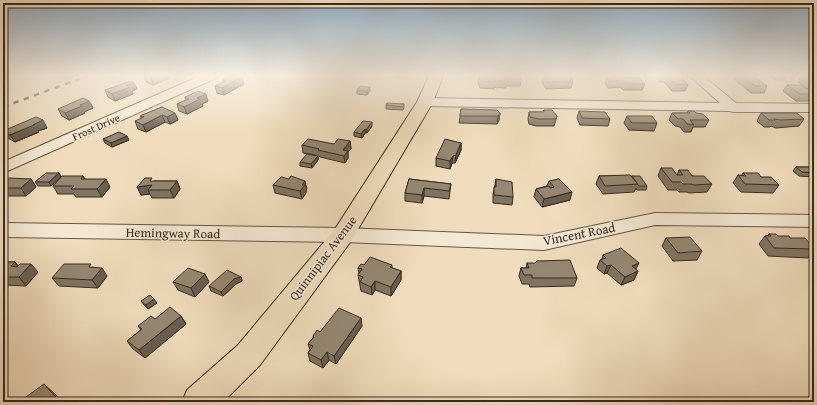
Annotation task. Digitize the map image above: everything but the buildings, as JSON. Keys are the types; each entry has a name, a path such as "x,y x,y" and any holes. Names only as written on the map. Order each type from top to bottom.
{"main road":[{"name":"Quinnipiac Avenue","path":"200,402 249,355 343,235 428,95"}],"street":[{"name":"Frost Drive","path":"3,168 167,95"},
{"path":"718,95 734,108"},
{"path":"425,102 808,108 814,118"},
{"name":"Vincent Road","path":"343,235 544,243 655,218 814,221"},
{"name":"Hemingway Road","path":"3,230 343,235"}],"railway":[{"path":"3,107 36,95"}]}
